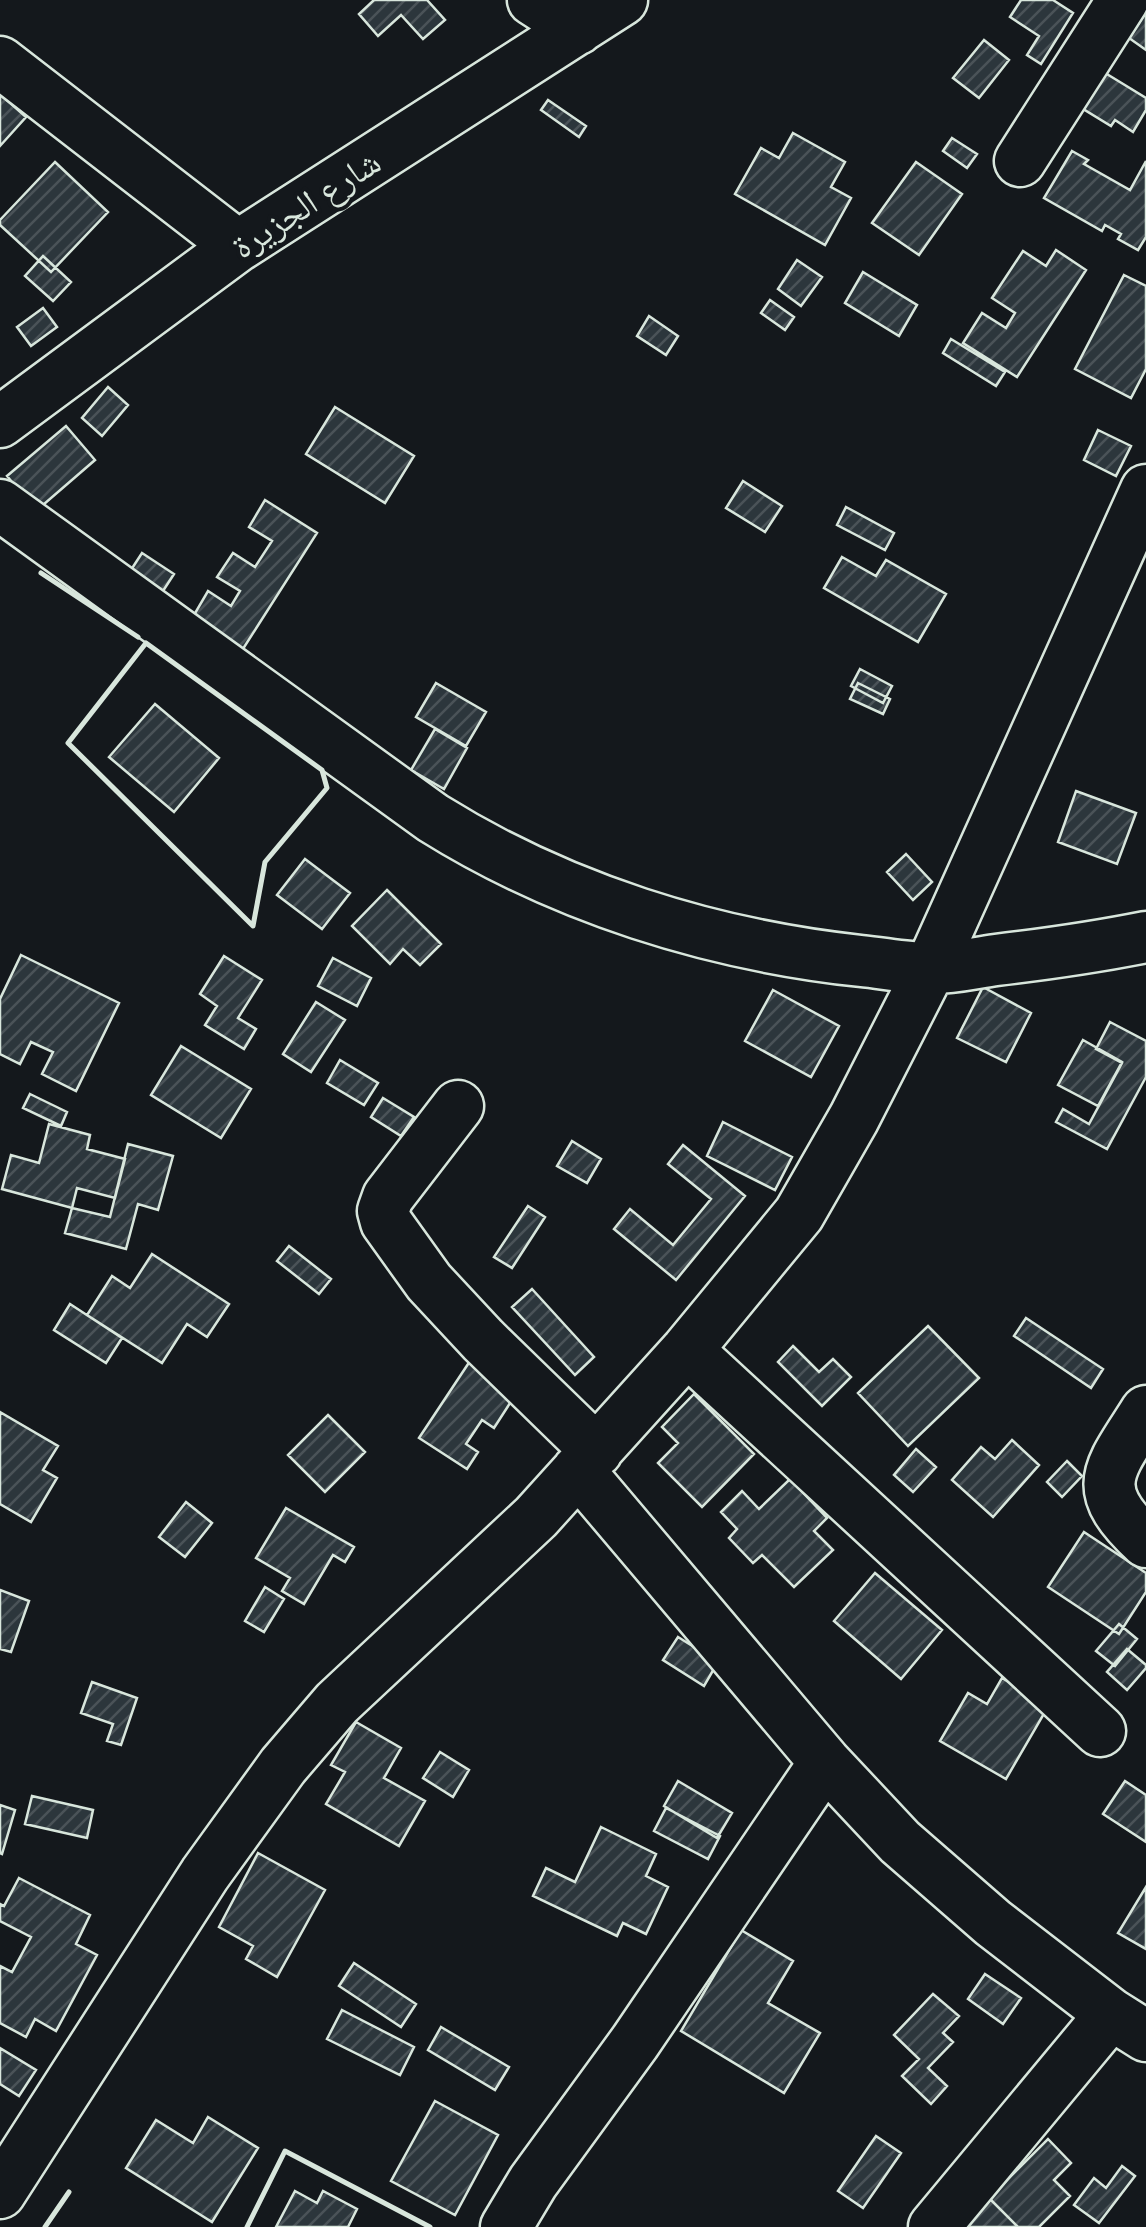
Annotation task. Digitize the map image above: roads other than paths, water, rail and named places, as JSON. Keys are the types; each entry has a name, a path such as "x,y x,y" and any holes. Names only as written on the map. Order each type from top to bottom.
{"street":[{"path":"532,0 578,29"},
{"name":"شارع الجزيرة","path":"0,422 238,246 622,0"},
{"path":"1020,161 1123,0"},
{"path":"0,62 238,246"},
{"path":"0,2193 205,1874 283,1766 337,1702 536,1517 687,1350 799,1214 854,1118 930,969 1146,490"},
{"path":"0,505 433,818 550,880 602,900 720,938 814,956 930,969 1146,937"},
{"path":"458,1106 388,1198 386,1222 443,1296 587,1461 825,1762 900,1842 993,1924 1129,2025 934,2227"},
{"path":"687,1350 1100,1731"},
{"path":"1146,1410 1110,1470 1109,1496 1126,1524 1146,1542"},
{"path":"506,2227 533,2182 635,2042 825,1762"},
{"path":"0,2210 5,2227"}]}
